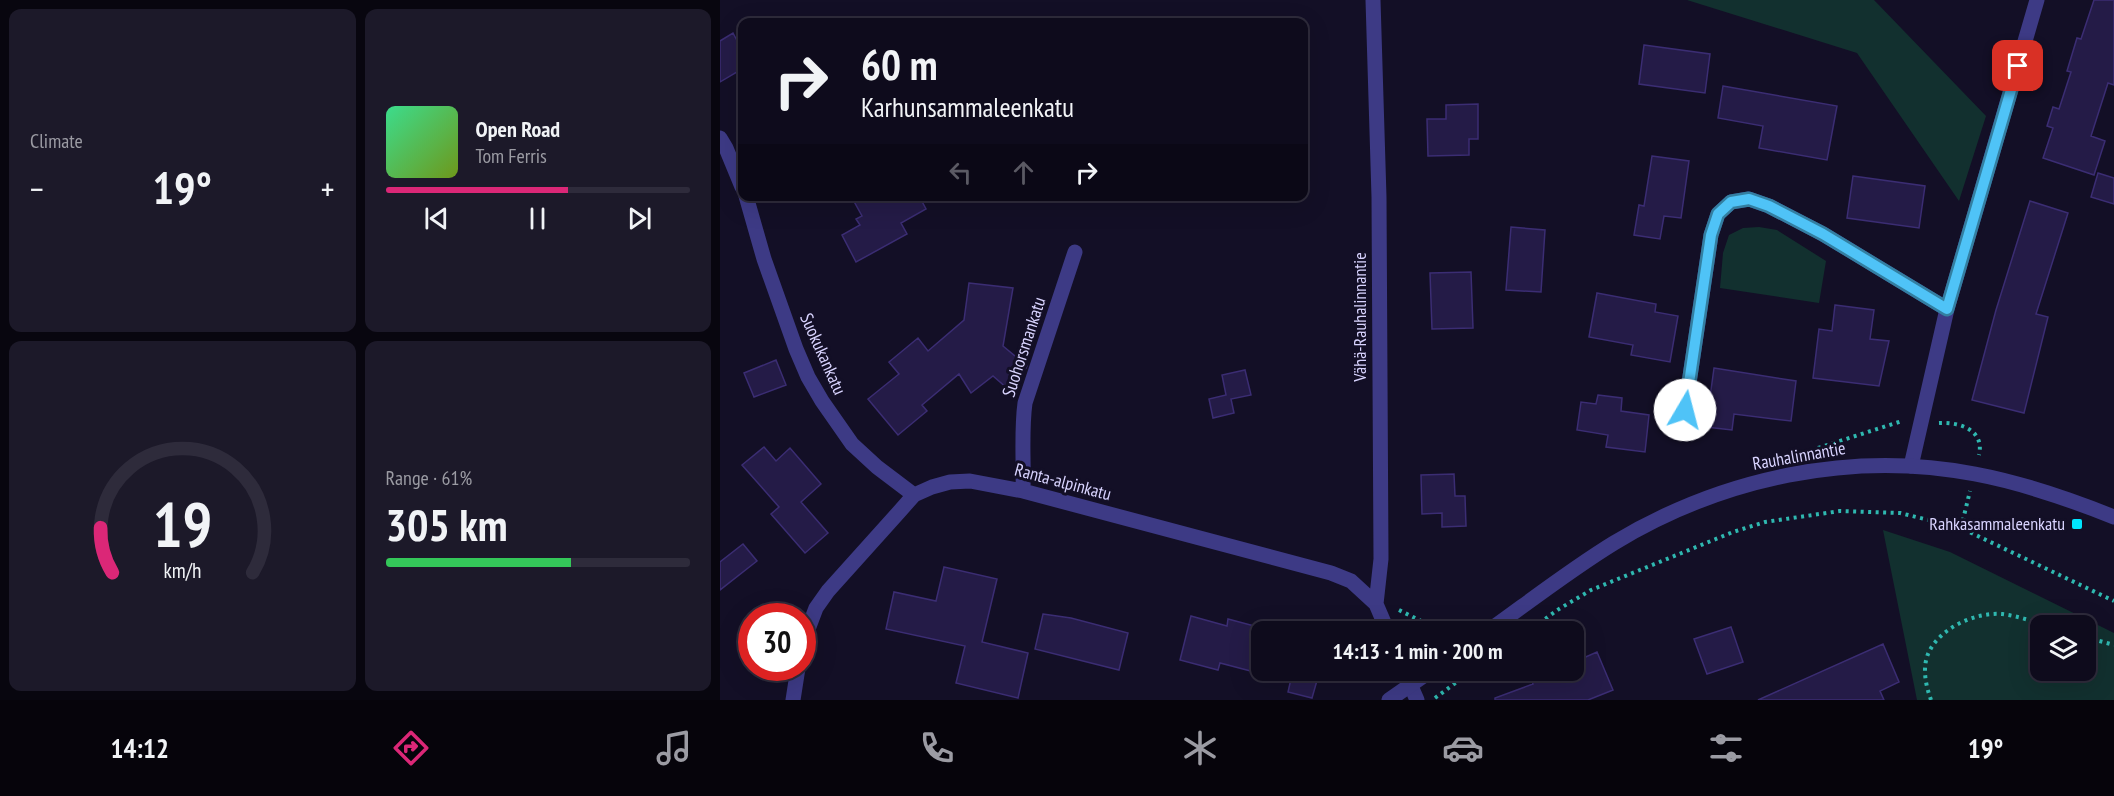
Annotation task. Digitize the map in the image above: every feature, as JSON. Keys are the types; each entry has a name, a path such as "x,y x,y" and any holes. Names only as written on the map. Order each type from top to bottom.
{"street":[{"name":"Vähä-Rauhalinnantie","path":"1373,0 1379,197 1380,559 1376,604 1383,621"},
{"path":"1911,466 1925,414 1947,309 2037,0"},
{"path":"720,138 738,178"},
{"path":"1685,410 1711,235 1718,214 1731,202 1749,199 1769,206 1823,234 1947,309"},
{"name":"Suokukankatu","path":"747,201 764,259 808,377 826,408 852,444 877,467 914,495"},
{"name":"Suohorsmankatu","path":"1023,491 1025,403 1075,252"},
{"name":"Rauhalinnantie","path":"1503,621 1614,543 1649,524 1734,489 1780,476 1828,468 1869,465 1911,466 1975,474 2044,490 2114,517"},
{"name":"Ranta-alpinkatu","path":"816,608 828,591 914,495 951,482 970,481 1023,491 1331,573 1351,581 1376,604"},
{"path":"793,700 796,681"},
{"path":"1408,681 1417,700"},
{"path":"1389,700 1417,681"}],"path":[{"path":"1817,449 1925,414"},
{"path":"1542,621 1591,590 1734,531 1774,520 1840,511 1900,513 1961,528 2114,601"},
{"path":"1376,604 1406,612 1421,621"},
{"path":"1931,700 1925,673 1927,655 1936,641 1949,630 1963,622 2000,614 2030,622"},
{"path":"2096,640 2114,645"},
{"path":"1432,700 1458,681"}],"green space":[{"path":"1687,0 1874,0 1986,116 1959,201 1857,53"},
{"path":"1759,227 1777,230 1826,261 1819,303 1720,288 1723,253 1729,235 1743,228"},
{"path":"1883,530 1950,552 2078,615 2030,615 2030,681 2096,681 2096,624 2114,633 2114,700 1917,700"}],"building":[{"path":"2094,0 2114,0 2114,85 2108,83 2091,136 2105,141 2094,175 2043,158 2053,128 2047,126 2053,107 2059,109 2071,72 2067,71 2077,38 2081,39"},
{"path":"733,33 738,42 738,71 720,82 720,41"},
{"path":"1644,45 1710,54 1705,93 1639,84"},
{"path":"1723,86 1837,106 1827,160 1759,148 1763,126 1718,118"},
{"path":"1478,104 1478,139 1469,139 1469,155 1428,156 1427,119 1446,119 1446,105"},
{"path":"1652,156 1689,161 1681,218 1664,216 1660,239 1634,235 1639,205 1644,206"},
{"path":"2098,173 2114,178 2114,204 2091,197"},
{"path":"1853,176 1925,186 1919,228 1847,218"},
{"path":"854,201 922,201 926,209 901,223 907,234 856,262 842,235 860,225 856,219 862,216"},
{"path":"2030,201 2068,213 2036,314 2048,317 2024,413 1972,400 1996,310"},
{"path":"1511,227 1545,230 1541,292 1506,290"},
{"path":"1471,272 1473,328 1432,329 1430,273"},
{"path":"969,283 1013,288 1003,346 1027,366 1008,389 993,376 971,393 959,374 922,405 927,411 898,435 868,399 899,374 889,362 918,338 928,351 964,320"},
{"path":"1597,293 1656,304 1655,312 1678,316 1670,362 1631,355 1633,345 1589,337"},
{"path":"1835,305 1874,310 1870,339 1889,341 1879,386 1813,378 1819,329 1832,331"},
{"path":"776,360 786,385 754,397 744,373"},
{"path":"1714,368 1796,381 1791,421 1734,414 1732,430 1706,427"},
{"path":"1245,370 1251,395 1231,399 1234,413 1213,418 1209,399 1226,395 1222,375"},
{"path":"1598,395 1622,398 1621,411 1649,415 1645,452 1606,447 1608,435 1577,430 1581,402 1596,404"},
{"path":"764,447 776,461 790,448 821,484 801,502 828,533 805,553 771,514 779,507 742,465"},
{"path":"1454,474 1455,496 1465,496 1466,526 1442,527 1442,513 1422,514 1421,475"},
{"path":"743,544 757,561 720,590 720,562"},
{"path":"944,567 997,579 982,642 1028,653 1018,698 956,683 965,646 886,629 894,592 936,601"},
{"path":"1043,614 1071,618 1128,633 1119,670 1035,649"},
{"path":"1191,616 1227,626 1228,619 1251,625 1251,671 1220,663 1218,670 1180,660"},
{"path":"1731,627 1743,662 1707,674 1694,639"},
{"path":"1883,644 1899,682 1880,691 1884,700 1758,700"},
{"path":"1597,652 1613,690 1588,700 1495,700 1495,698 1533,684 1532,681 1584,681 1584,658"},
{"path":"1290,681 1317,681 1312,698 1288,692"}],"place":[{"name":"Rahkasammaleenkatu","path":"2077,524"}],"route":[{"path":"1685,410 1711,235 1718,214 1731,202 1749,199 1769,206 1823,234 1947,309 2018,66"}]}
